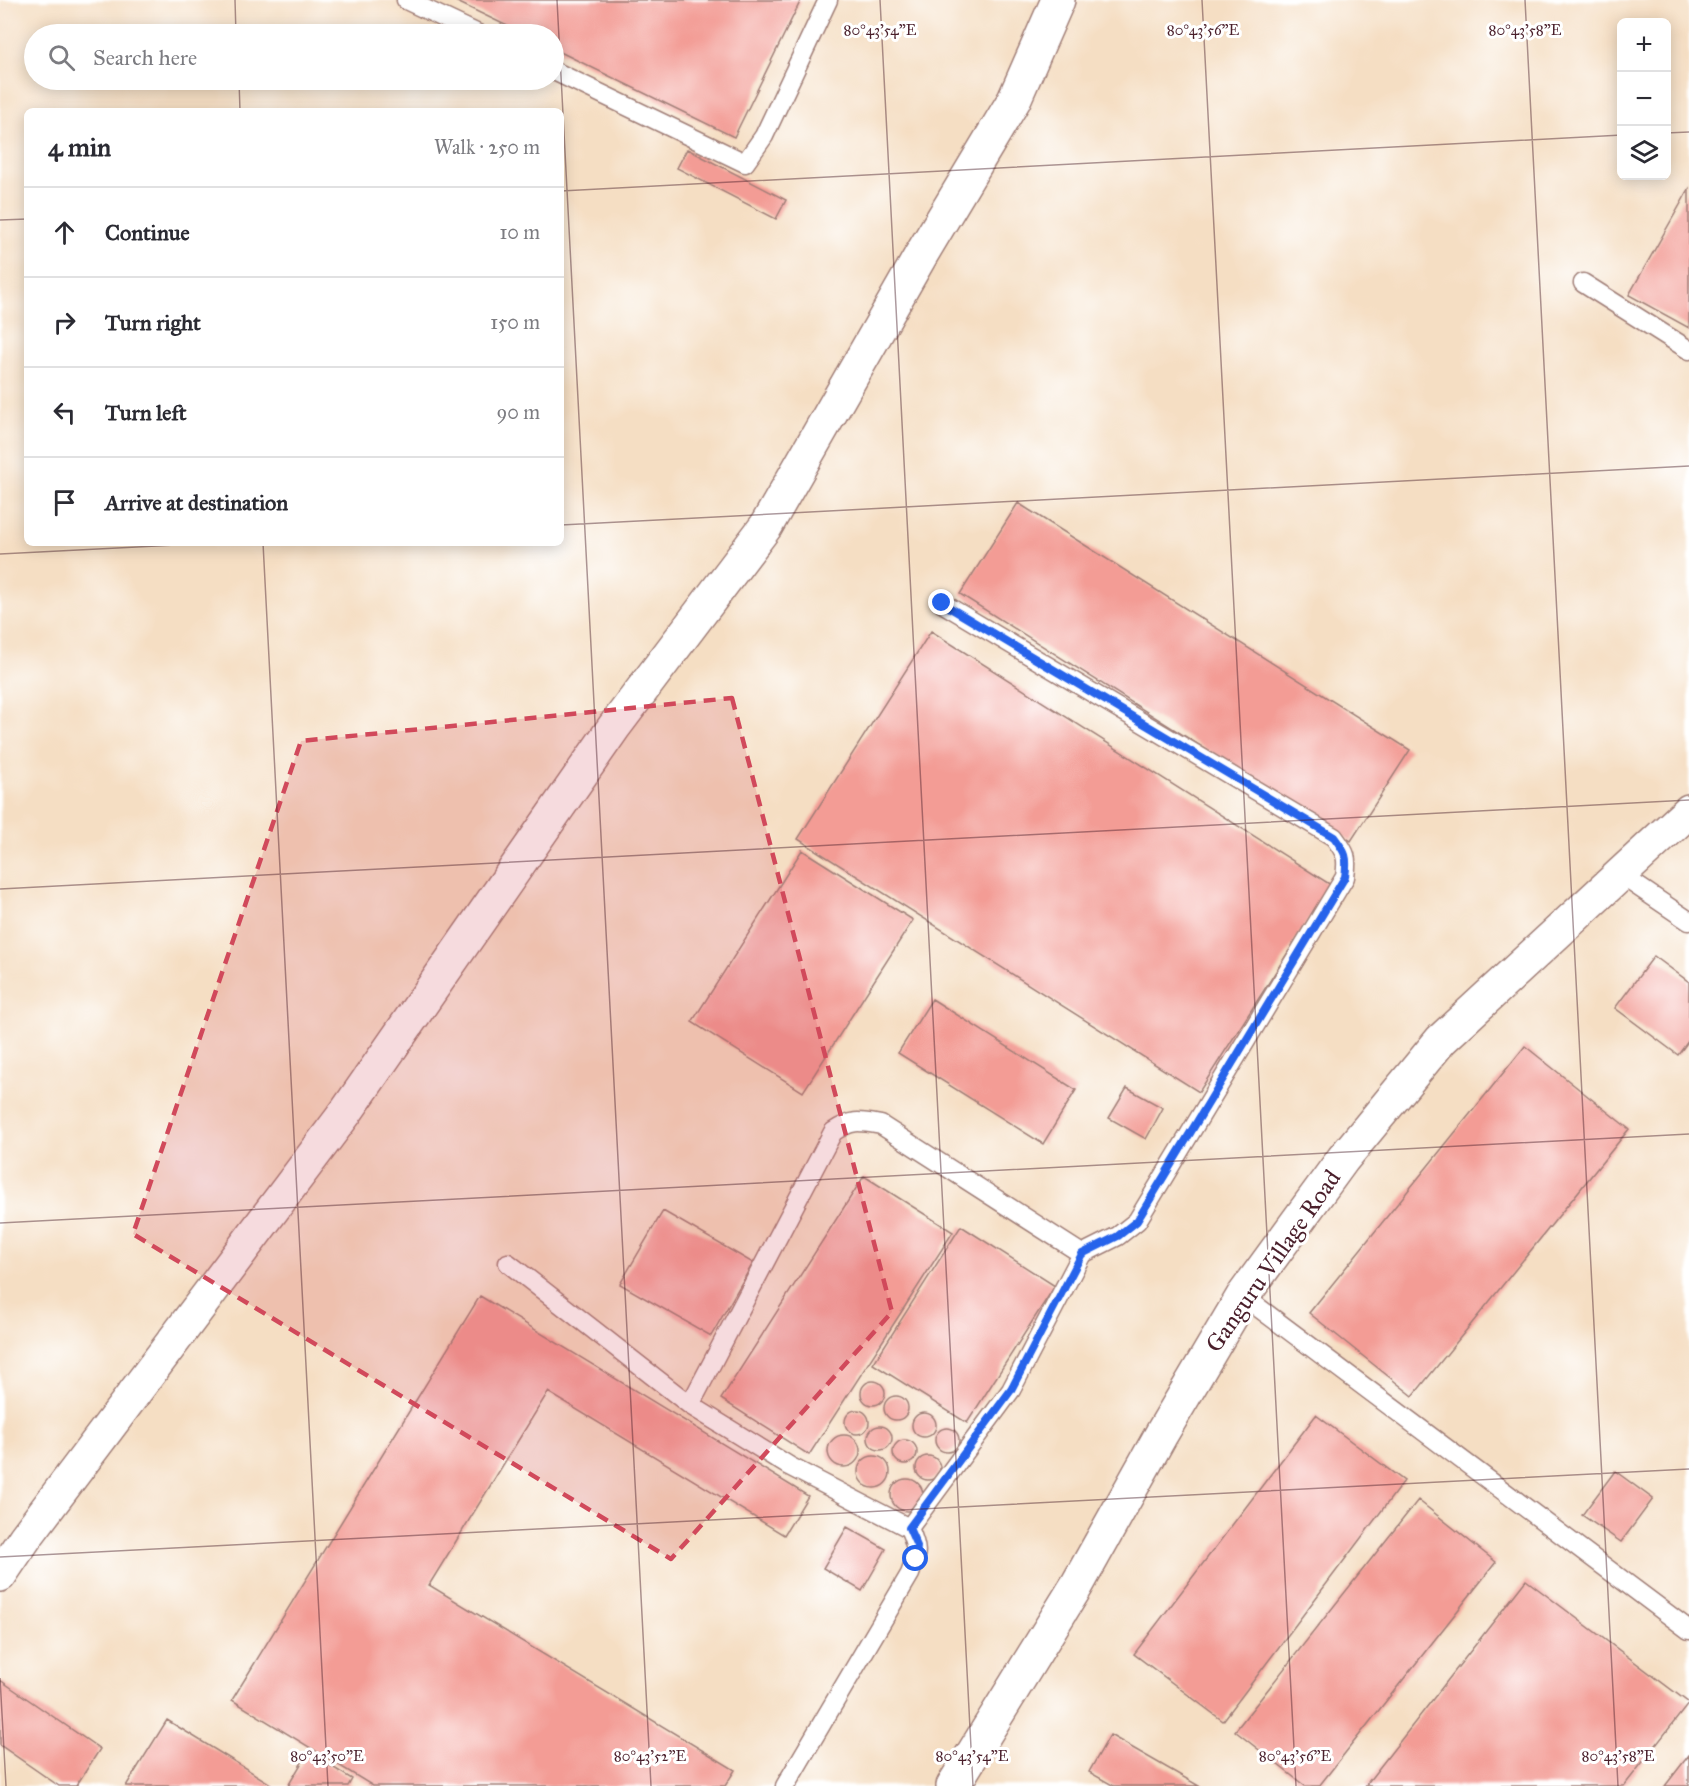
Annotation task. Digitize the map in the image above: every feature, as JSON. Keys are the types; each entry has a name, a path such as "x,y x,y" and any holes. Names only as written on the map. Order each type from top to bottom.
{"street":[{"path":"0,1575 32,1529 346,1112 614,727 766,525 921,255 1014,100 1058,0"},
{"name":"Ganguru Village Road","path":"953,1786 1077,1585 1162,1432 1243,1296 1344,1160 1441,1040 1689,811"}],"lane":[{"path":"406,0 457,24"},
{"path":"564,76 745,163 764,136 828,0"},
{"path":"1583,283 1689,350"},
{"path":"909,1528 1011,1390 1082,1254 1118,1236 1137,1221 1345,877 1347,860 1344,851 1334,837 942,603"},
{"path":"1621,875 1689,921"},
{"path":"690,1405 834,1132 846,1123 864,1122 881,1125 1082,1254"},
{"path":"508,1263 690,1405 789,1466 909,1528 917,1546 916,1559 910,1574 785,1786"},
{"path":"1243,1296 1689,1630"}],"highlighted area":[{"path":"732,698 892,1312 671,1559 133,1234 301,741"}],"building":[{"path":"453,0 801,0 734,137 564,54 564,24 503,24"},
{"path":"687,149 786,200 776,219 677,168"},
{"path":"1689,189 1689,328 1629,295"},
{"path":"1018,503 1410,750 1351,841 960,594"},
{"path":"931,631 1331,885 1199,1092 798,839"},
{"path":"802,850 913,920 803,1092 692,1022"},
{"path":"1654,956 1689,982 1689,1040 1678,1055 1615,1008"},
{"path":"932,999 1076,1090 1043,1144 898,1053"},
{"path":"1525,1046 1629,1129 1413,1396 1309,1313"},
{"path":"1127,1088 1163,1108 1146,1139 1109,1118"},
{"path":"864,1176 953,1232 809,1455 721,1399"},
{"path":"663,1211 753,1263 711,1336 620,1284"},
{"path":"961,1226 1055,1286 967,1423 873,1364"},
{"path":"480,1296 808,1496 784,1535 548,1392 429,1585 735,1770 725,1786 373,1786 232,1700"},
{"path":"873,1381 878,1382 884,1388 884,1398 878,1404 873,1405 868,1404 862,1398 861,1393 862,1388 868,1382"},
{"path":"896,1396 901,1397 907,1403 907,1413 901,1419 896,1420 891,1419 885,1413 884,1408 885,1403 891,1397"},
{"path":"857,1410 865,1414 869,1422 865,1430 857,1434 849,1430 845,1422 849,1414"},
{"path":"924,1413 929,1414 935,1420 935,1430 929,1436 924,1437 919,1436 913,1430 912,1425 913,1420 919,1414"},
{"path":"1316,1415 1404,1481 1223,1721 1134,1654"},
{"path":"880,1426 885,1427 891,1433 891,1443 885,1449 880,1450 875,1449 869,1443 868,1438 869,1433 875,1427"},
{"path":"947,1428 952,1429 958,1435 958,1445 952,1451 947,1452 942,1451 936,1445 935,1440 936,1435 942,1429"},
{"path":"844,1435 855,1440 860,1451 855,1462 844,1467 833,1462 828,1451 833,1440"},
{"path":"905,1440 910,1441 916,1447 916,1457 910,1463 905,1464 900,1463 894,1457 893,1452 894,1447 900,1441"},
{"path":"874,1456 885,1461 890,1472 885,1483 874,1488 863,1483 858,1472 863,1461"},
{"path":"928,1456 933,1457 939,1463 939,1473 933,1479 928,1480 923,1479 917,1473 916,1468 917,1463 923,1457"},
{"path":"1615,1471 1653,1499 1621,1542 1582,1515"},
{"path":"907,1479 918,1484 923,1495 918,1506 907,1511 896,1506 891,1495 896,1484"},
{"path":"1418,1500 1496,1562 1319,1786 1305,1786 1235,1731"},
{"path":"847,1527 886,1549 862,1591 823,1568"},
{"path":"1526,1580 1689,1703 1624,1786 1365,1786"},
{"path":"0,1680 100,1749 76,1786 59,1786 0,1745"},
{"path":"167,1720 274,1786 126,1786"},
{"path":"1110,1735 1199,1786 1114,1786 1089,1772"},
{"path":"308,1752 352,1779 348,1786 288,1786"},
{"path":"1689,1755 1689,1786 1665,1786"}],"route":[{"path":"916,1559 917,1546 909,1528 1011,1390 1082,1254 1118,1236 1137,1221 1345,877 1347,860 1344,851 1334,837 942,603"}]}
